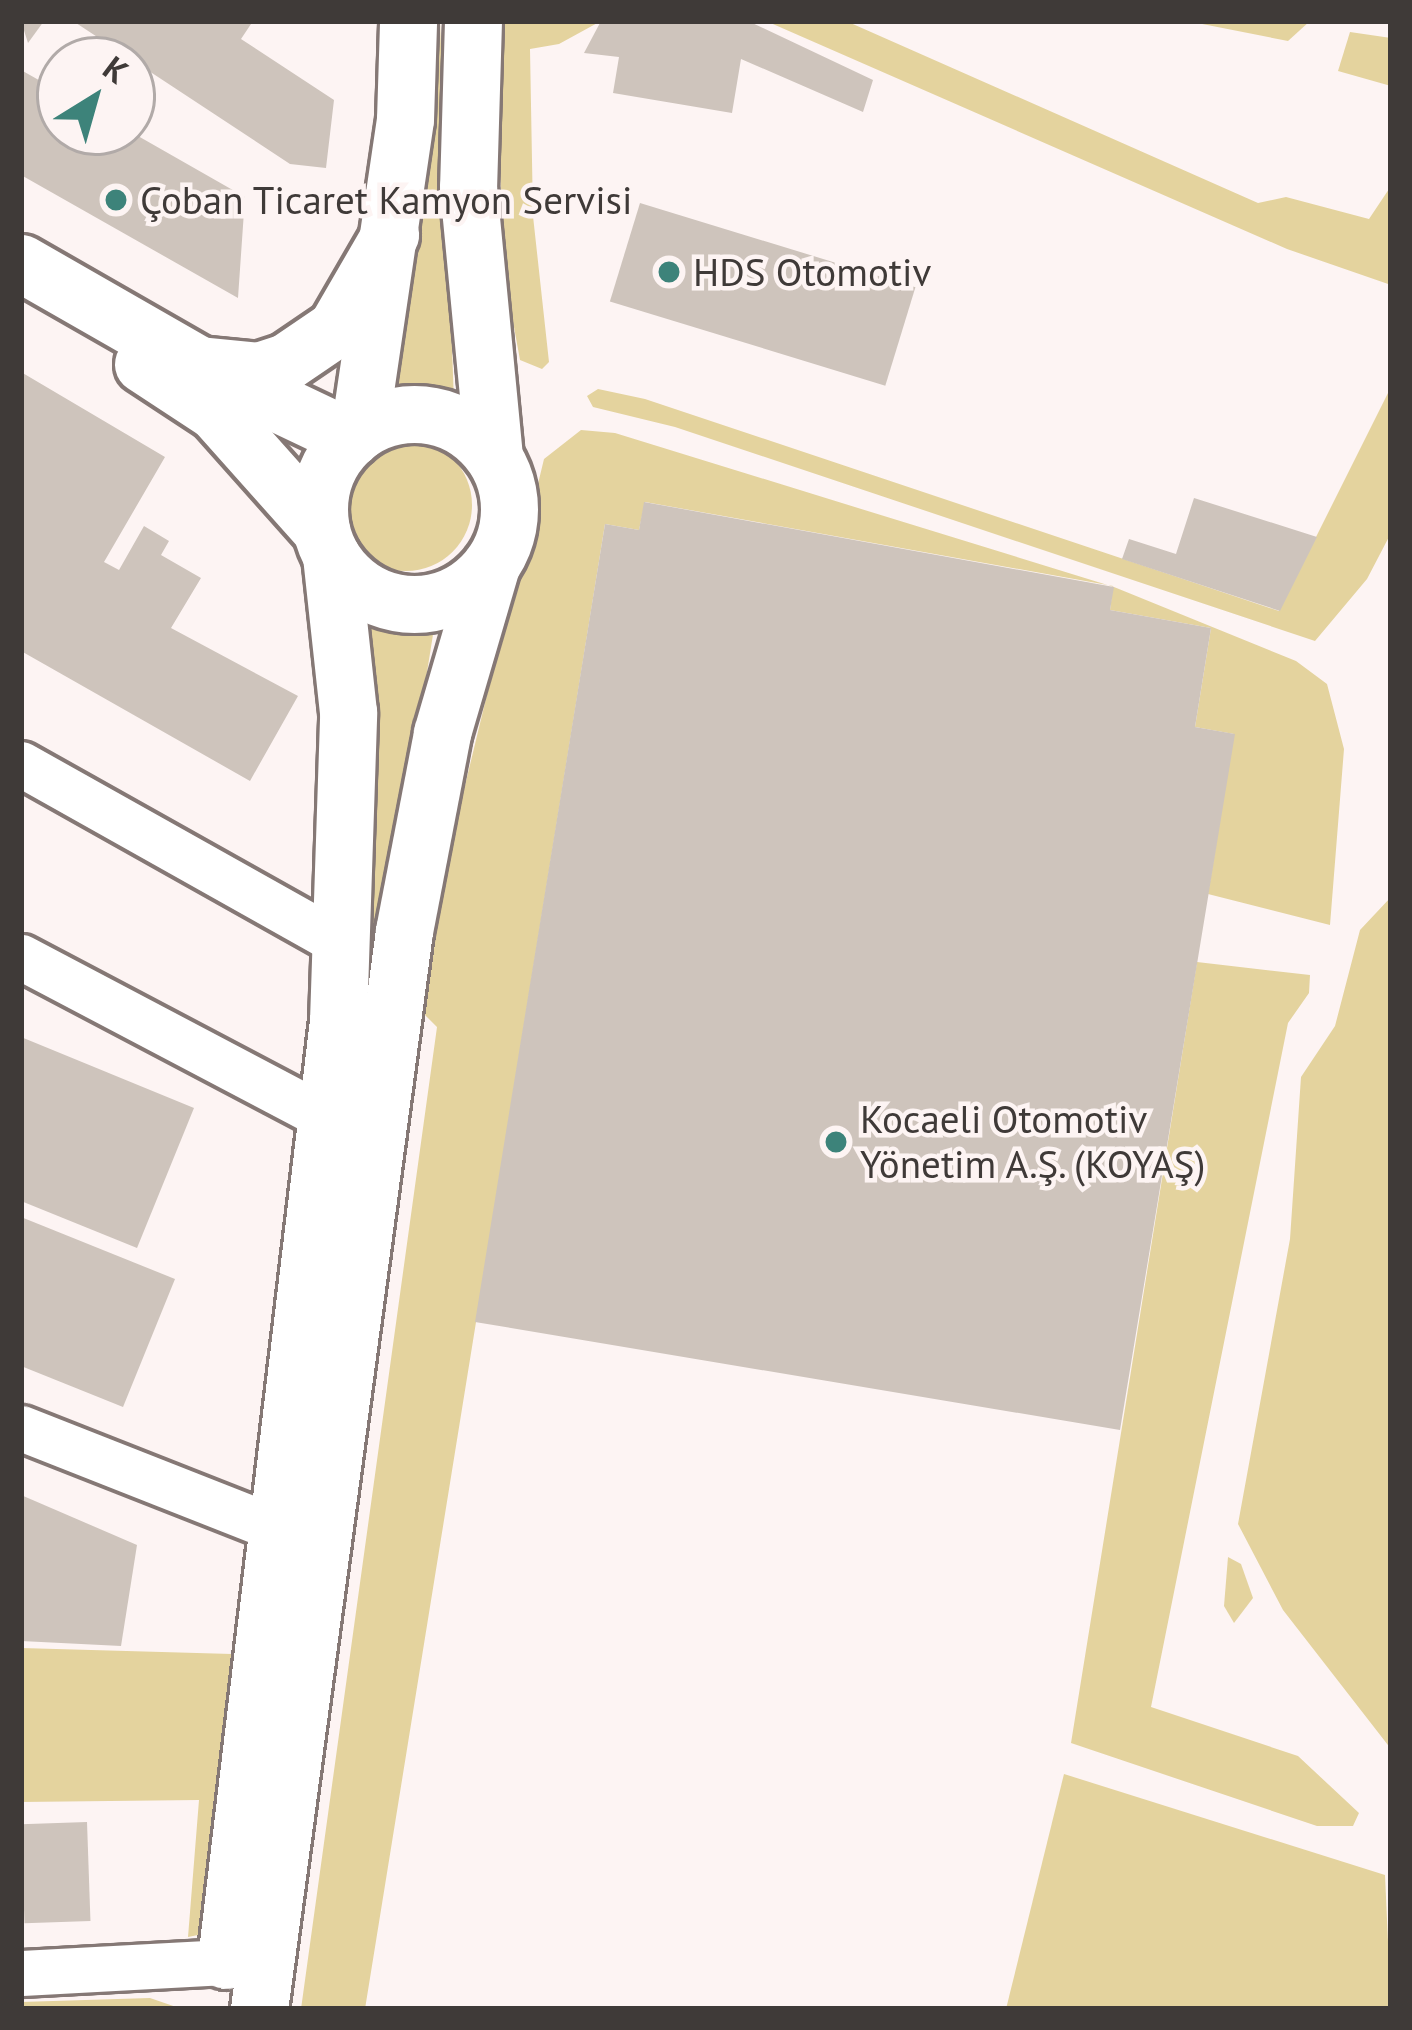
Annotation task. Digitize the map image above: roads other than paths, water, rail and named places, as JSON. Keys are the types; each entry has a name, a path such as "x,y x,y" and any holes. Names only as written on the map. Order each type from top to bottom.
{"main road":[{"path":"224,1986 326,1118 340,943 348,712 326,543 325,474 355,434 390,236 408,21"},
{"path":"259,2009 404,931 442,733 509,511 494,456 468,188 473,21"},
{"path":"199,365 265,370 315,346 357,302 390,236"},
{"path":"21,263 199,365 355,434 416,413 446,419 494,456"},
{"path":"21,292 216,412 378,597 409,604 468,587 491,565"}],"street":[{"path":"21,764 340,943"},
{"path":"21,957 326,1118"},
{"path":"21,1428 275,1528"},
{"path":"21,1973 224,1986"}],"place":[{"name":"Çoban Ticaret Kamyon Servisi","path":"116,200"},
{"name":"HDS Otomotiv","path":"669,272"},
{"name":"Kocaeli Otomotiv Yönetim A.Ş. (KOYAŞ)","path":"836,1142"}]}
